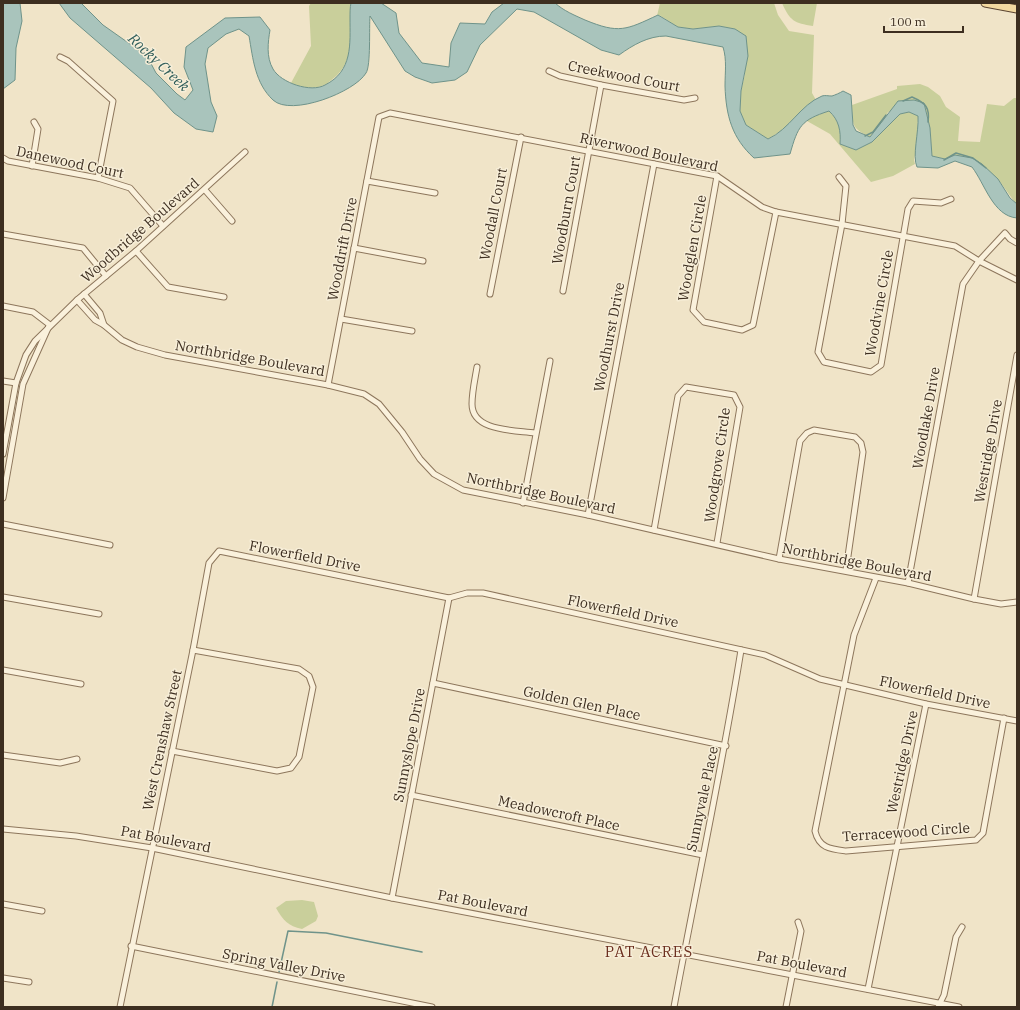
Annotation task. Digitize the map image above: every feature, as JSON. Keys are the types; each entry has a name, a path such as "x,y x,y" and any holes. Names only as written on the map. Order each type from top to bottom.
{"main road":[{"path":"984,3 1017,9"}],"street":[{"path":"60,57 68,61 113,101 98,178"},
{"name":"Creekwood Court","path":"549,71 560,76 601,85 684,100 695,98"},
{"name":"Woodburn Court","path":"563,291 601,85"},
{"name":"Riverwood Boulevard","path":"379,117 390,113 589,150 717,176 762,206 776,212 955,246 979,261 1017,280"},
{"name":"Wooddrift Drive","path":"328,385 379,117"},
{"path":"32,166 38,129 34,122"},
{"name":"Woodall Court","path":"490,294 521,138"},
{"name":"Woodbridge Boulevard","path":"3,453 16,383 26,355 35,341 77,300 136,251 205,190 245,152"},
{"name":"Danewood Court","path":"3,158 8,161 98,178 130,188 163,226"},
{"name":"Woodhurst Drive","path":"588,515 654,164"},
{"name":"Woodglen Circle","path":"717,176 694,310 704,322 742,330 753,325 776,212"},
{"name":"Woodvine Circle","path":"839,177 846,186 842,224 818,352 824,362 871,372 881,365 908,209 913,201 942,203 951,199"},
{"path":"368,181 435,193"},
{"path":"205,190 232,221"},
{"name":"Woodlake Drive","path":"908,583 963,284 979,261 1005,232 1010,239 1017,243"},
{"path":"3,234 83,248 106,276"},
{"path":"354,248 423,261"},
{"path":"136,251 168,287 224,297"},
{"name":"Northbridge Boulevard","path":"84,294 100,313 104,325"},
{"name":"Northbridge Boulevard","path":"77,300 95,320 104,325 122,340 149,351 328,385 364,394 379,404 402,432 420,459 434,474 463,490 588,515 779,558 908,583 974,599 1001,604 1017,602"},
{"path":"3,306 33,312 50,325"},
{"path":"341,319 412,331"},
{"name":"Woodbridge Boulevard","path":"3,498 23,384 50,325"},
{"name":"Westridge Drive","path":"974,599 1017,355"},
{"path":"523,503 550,361"},
{"path":"477,367 472,404 473,414 480,422 493,428 536,433"},
{"path":"3,381 16,383"},
{"name":"Woodgrove Circle","path":"654,530 678,396 686,387 734,396 740,407 717,544"},
{"path":"779,558 800,441 807,433 814,430 855,436 861,443 863,452 846,570"},
{"path":"3,453 11,454"},
{"path":"3,524 110,544"},
{"name":"Flowerfield Drive","path":"219,551 449,598 467,593 483,593 765,656 820,679 926,704 1017,721"},
{"name":"West Crenshaw Street","path":"120,1007 131,946 193,650 209,562 219,551"},
{"name":"Terracewood Circle","path":"876,578 854,635 815,831 817,840 828,848 846,851 976,840 983,833 1004,718"},
{"path":"3,597 99,614"},
{"name":"Sunnyslope Drive","path":"392,898 449,598"},
{"path":"172,751 277,770 291,768 299,757 313,687 309,676 299,669 193,650"},
{"name":"Sunnyvale Place","path":"684,953 726,746 741,650"},
{"path":"3,670 80,684"},
{"name":"Golden Glen Place","path":"433,683 726,746"},
{"name":"Westridge Drive","path":"868,989 926,704"},
{"path":"3,755 60,764 77,759"},
{"name":"Meadowcroft Place","path":"411,795 703,855"},
{"name":"Pat Boulevard","path":"3,829 76,836 152,848 392,898 793,974 939,1005 959,1007"},
{"path":"3,904 42,911"},
{"path":"786,1007 801,931 798,922"},
{"path":"939,1005 944,995 956,937 962,927"},
{"name":"Spring Valley Drive","path":"131,946 432,1007"},
{"path":"674,1007 684,953"},
{"path":"3,978 29,982"}],"green space":[{"path":"311,3 351,3 350,45 347,61 337,75 325,85 311,88 291,83 311,46 309,6"},
{"path":"660,3 774,3 778,15 789,31 814,35 812,93 816,100 800,112 787,127 768,139 746,125 740,111 741,91 745,74 735,29 719,26 693,29 678,27 659,15 657,16"},
{"path":"782,3 817,3 813,26 801,24 793,20"},
{"path":"920,84 928,87 940,96 946,107 960,117 958,141 980,142 987,104 1004,106 1014,98 1017,98 1016,204 998,179 955,155 945,159 932,156 930,128 924,103 888,112 882,124 870,137 859,131 854,125 852,105 897,89 897,86"},
{"path":"829,111 839,126 840,144 856,150 872,142 900,114 909,112 918,116 917,145 914,160 915,164 893,176 871,182 830,134 807,121 812,117"},
{"path":"302,900 314,902 318,916 316,921 302,929 286,922 276,908 286,901"}],"water":[{"path":"3,3 20,3 22,21 16,48 15,80 3,89"},
{"path":"59,3 81,3 103,25 147,56 156,73 185,100 193,90 184,67 186,47 225,18 260,17 270,30 268,55 273,69 283,79 289,82 312,88 325,85 334,79 345,65 348,56 350,37 351,3 381,3 396,13 399,33 422,63 449,67 451,43 460,23 485,24 492,12 504,3 555,3 566,11 585,20 615,29 630,27 658,15 678,27 693,29 719,26 735,29 746,36 748,56 741,91 740,111 746,125 768,139 776,135 814,100 822,96 832,96 843,91 851,95 853,125 856,131 870,137 898,101 914,100 924,103 930,128 932,156 945,159 955,155 972,158 982,164 998,179 1010,198 1017,204 1017,218 1002,212 990,198 972,167 955,161 938,168 917,167 915,150 918,116 909,112 900,114 872,142 856,150 840,144 839,126 829,111 806,121 802,125 798,130 790,154 754,158 740,143 729,117 725,86 725,61 723,47 659,36 647,39 619,55 601,50 534,12 517,9 480,45 467,72 455,80 432,83 415,77 405,71 370,16 369,63 366,73 360,80 349,88 336,94 322,100 294,106 282,104 273,100 262,86 256,70 249,36 239,29 226,34 208,48 205,64 211,102 217,116 213,132 196,129 174,113 151,88 70,18"}],"waterway":[{"name":"Rocky Creek","path":"903,101 912,97 921,101 928,110 928,122"},
{"name":"Rocky Creek","path":"865,136 873,132 886,115"},
{"name":"Rocky Creek","path":"944,160 956,153 973,158 986,168"},
{"path":"279,972 288,931 326,933 422,952"},
{"path":"272,1007 277,982"}],"district":[{"name":"PAT ACRES","path":"649,951"}]}
